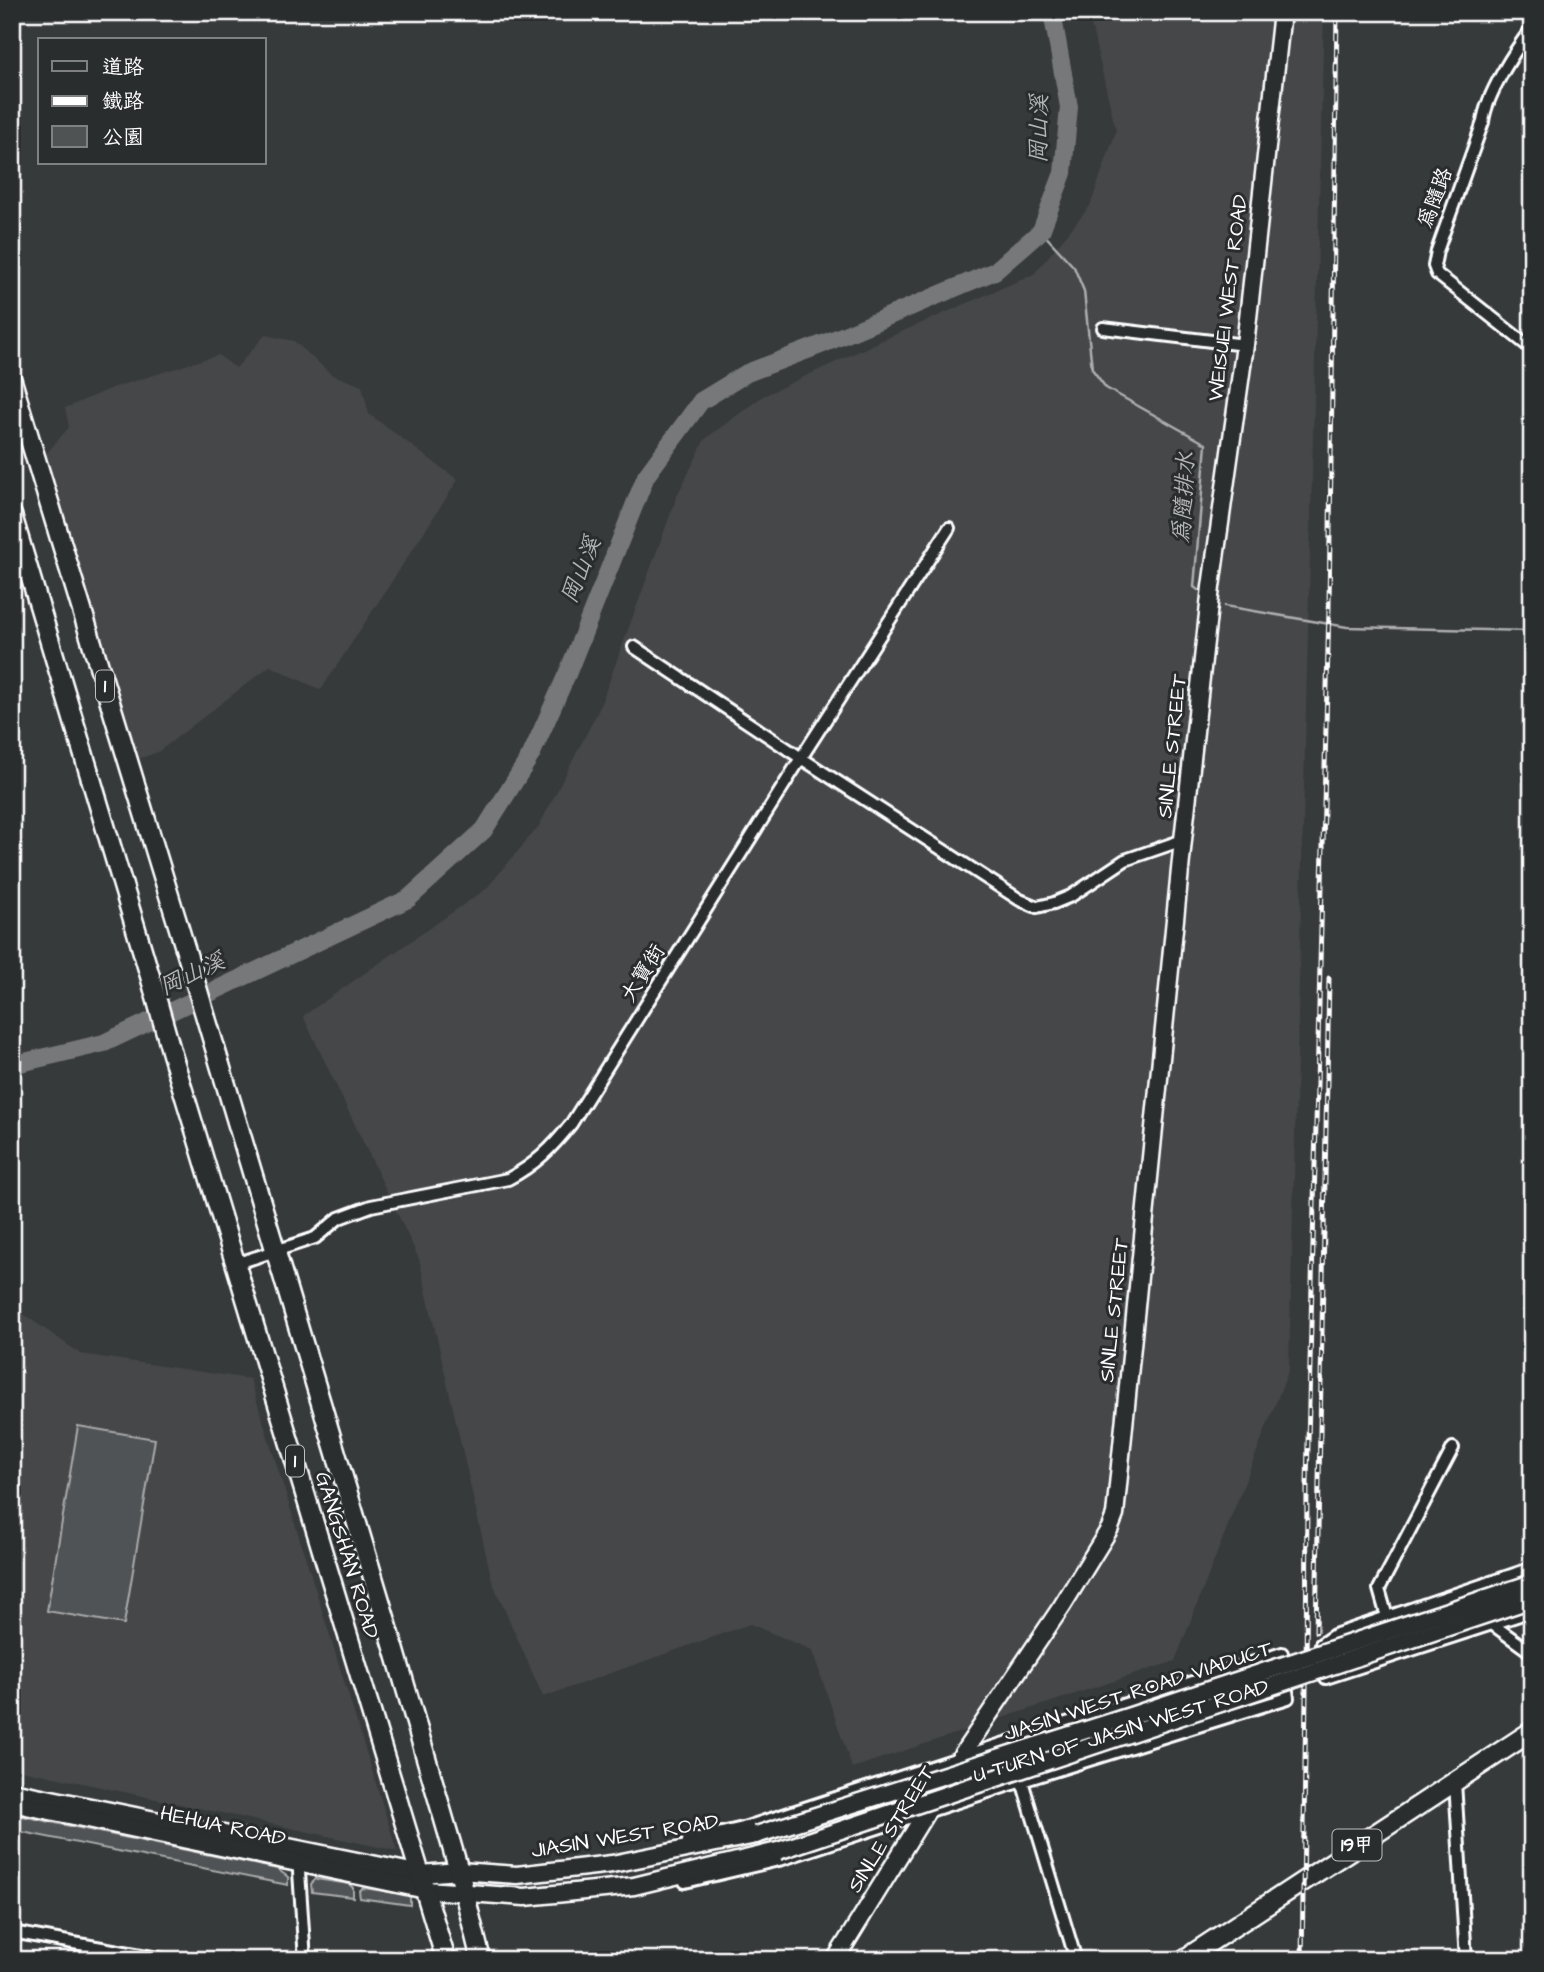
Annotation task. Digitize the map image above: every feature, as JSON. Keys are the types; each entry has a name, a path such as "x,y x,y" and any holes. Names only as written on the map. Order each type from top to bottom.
{"main road":[{"name":"GANGSHAN ROAD","path":"12,381 197,990 459,1871"},
{"name":"GANGSHAN ROAD","path":"12,515 446,1960"},
{"name":"19甲","path":"1183,1960 1532,1731"},
{"name":"1","path":"459,1871 481,1960"}],"street":[{"name":"WEISUEI WEST ROAD","path":"1211,587 1245,345 1282,12"},
{"name":"為隨路","path":"1532,28 1522,40 1486,105 1483,122 1434,266 1437,274 1532,349"},
{"path":"1103,328 1245,345"},
{"name":"大寶街","path":"235,1264 315,1238 339,1218 371,1206 508,1179 550,1150 571,1124 949,528"},
{"name":"SINLE STREET","path":"835,1960 959,1759 1062,1606 1110,1528 1115,1515 1211,587"},
{"path":"634,647 1020,900 1037,907 1071,896 1125,860 1183,840"},
{"path":"1387,1617 1379,1589 1453,1448"},
{"path":"1532,1568 1334,1635 1321,1644 1326,1678 1532,1611"},
{"name":"JIASIN WEST ROAD VIADUCT","path":"756,1835 1130,1716 1532,1583"},
{"path":"1479,1586 1492,1624 1532,1653"},
{"name":"JIASIN WEST ROAD VIADUCT","path":"778,1851 1532,1600"},
{"name":"U TURN OF JIASIN WEST ROAD","path":"634,1886 655,1888 783,1859 1022,1780 1288,1698 1282,1653 959,1759"},
{"path":"612,1864 623,1856 743,1828 959,1759"},
{"path":"1022,1780 1076,1960"},
{"path":"1455,1782 1466,1960"},
{"name":"HEHUA ROAD","path":"12,1791 298,1857"},
{"name":"HEHUA ROAD","path":"12,1803 423,1882"},
{"path":"809,1807 822,1847"},
{"name":"JIASIN WEST ROAD","path":"423,1882 459,1871 517,1875 612,1864 756,1835"},
{"name":"JIASIN WEST ROAD","path":"423,1882 463,1893 526,1897 634,1886 778,1851"},
{"path":"298,1857 305,1960"},
{"path":"12,1933 169,1960"}],"shaded area":[{"path":"1088,12 1324,12 1289,1369 1175,1661 852,1768 812,1650 750,1624 543,1697 492,1581 419,1259 303,1016 486,889 539,826 599,709 677,496 705,439 763,396 1034,274 1090,206 1116,131"},
{"path":"265,335 294,341 331,374 362,386 369,414 458,480 321,690 270,666 158,752 133,761 46,454 69,427 65,408 112,388 218,355 236,368"},
{"path":"12,1306 81,1354 250,1379 397,1851 12,1768"}],"green space":[{"path":"78,1426 155,1439 124,1624 47,1611"},
{"path":"12,1814 277,1869 288,1877 288,1885 12,1830"},
{"path":"316,1879 349,1884 353,1888 353,1897 312,1892 311,1884"},
{"path":"363,1888 404,1894 410,1897 410,1905 360,1898 359,1891"}],"waterway":[{"name":"岡山溪","path":"12,1065 104,1043 408,899 484,830 531,755 568,672 646,476 701,401 747,373 995,271 1041,231 1063,173 1069,107 1052,12"},
{"name":"為隨排水","path":"1041,231 1074,267 1084,291 1092,369 1106,388 1206,444 1194,587 1198,590"},
{"name":"為隨排水","path":"1225,606 1347,627 1532,631"}],"railway":[{"path":"1302,1960 1307,1483 1329,607 1337,12"},
{"path":"1316,1632 1329,978"}]}
